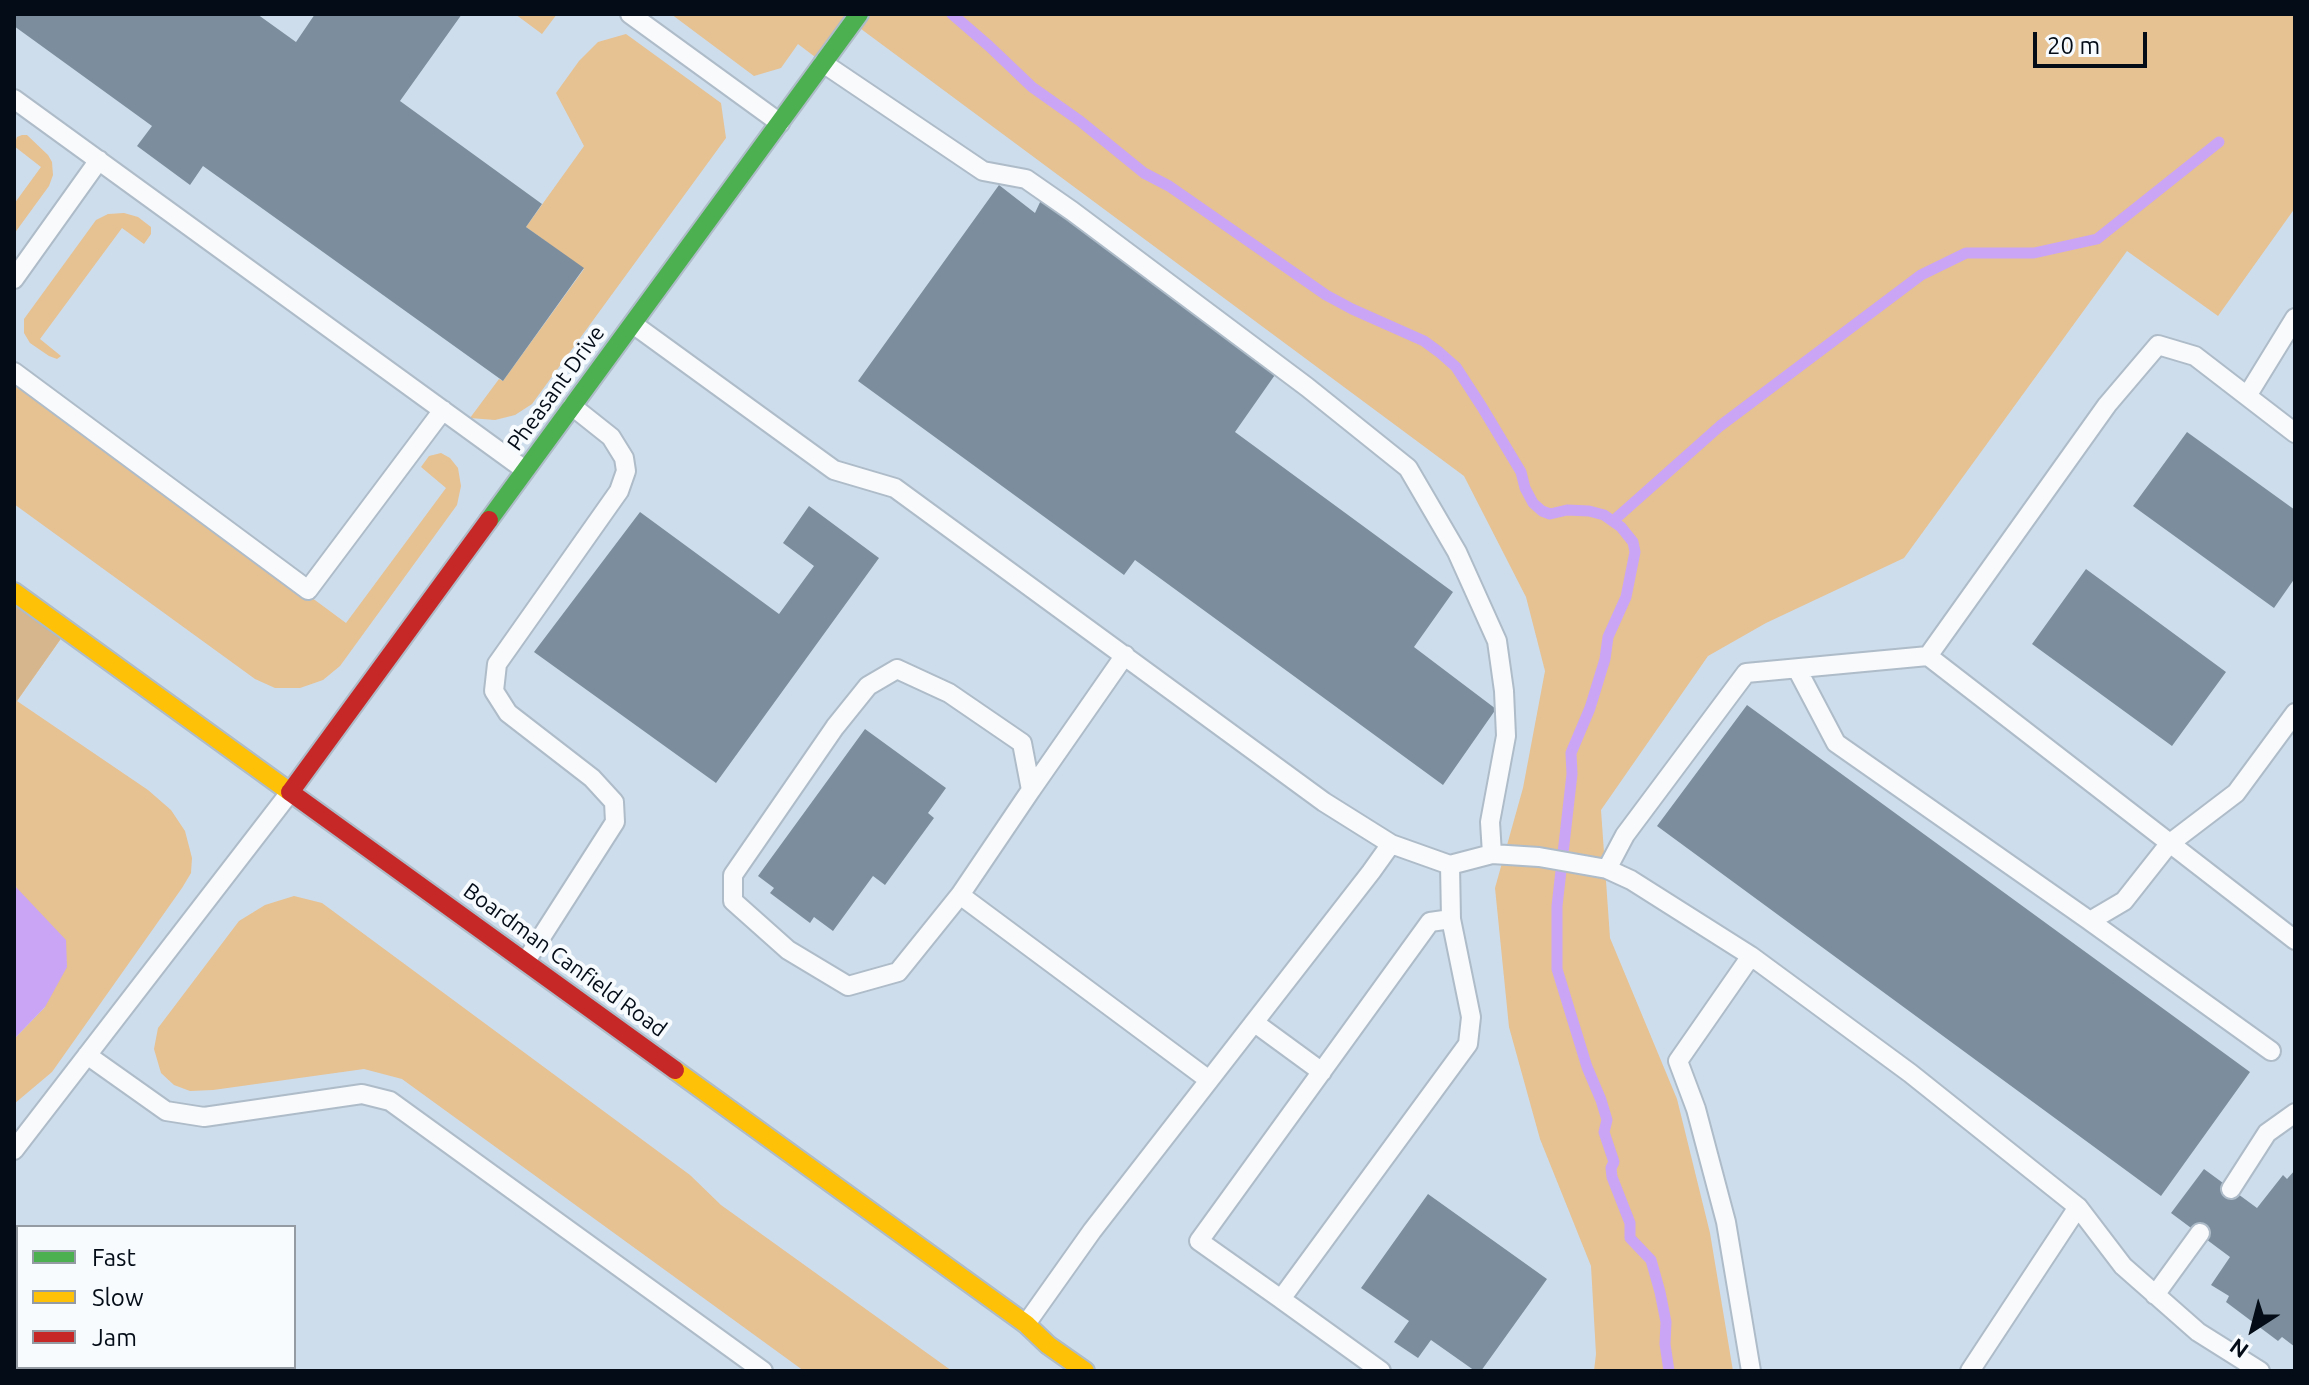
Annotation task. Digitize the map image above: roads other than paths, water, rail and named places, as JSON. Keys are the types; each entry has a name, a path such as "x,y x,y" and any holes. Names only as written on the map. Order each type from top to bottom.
{"main road":[{"name":"Pheasant Drive","path":"291,791 859,14"},
{"name":"Boardman Canfield Road","path":"14,592 1026,1324 1048,1345 1085,1371"}],"lane":[{"path":"630,14 780,123"},
{"path":"823,63 983,171 1026,179 1307,387 1408,468 1457,552 1497,641 1506,736 1490,822 1492,854"},
{"path":"14,99 525,470"},
{"path":"14,279 99,160"},
{"path":"2247,396 2295,318"},
{"path":"633,324 834,470 895,488 1324,802 1391,844 1450,865 1492,854 1539,857 1598,867 1631,880 1751,956 1910,1073 2078,1207 2123,1266 2155,1295 2198,1332 2260,1371"},
{"path":"1928,656 2107,405 2158,345 2195,356 2295,433"},
{"path":"14,372 308,590 443,410"},
{"path":"526,961 615,822 614,802 592,778 508,713 494,691 497,664 619,491 626,471 624,458 611,437 572,406"},
{"path":"1031,790 1022,743 949,693 897,669 868,686 843,716 733,875 733,901 788,950 848,986 898,972 960,895 1125,655"},
{"path":"1598,867 1746,673 1928,656 2295,940"},
{"path":"1797,669 1836,743 2271,1051"},
{"path":"2090,921 2124,901 2169,844 2236,793 2295,713"},
{"path":"14,1150 291,791"},
{"path":"1026,1324 1092,1231 1391,844"},
{"path":"1281,1299 1468,1044 1471,1017 1451,919 1450,865"},
{"path":"960,895 1209,1080"},
{"path":"1381,1371 1199,1241 1430,922 1451,919"},
{"path":"1751,956 1678,1061 1696,1109 1726,1222 1751,1371"},
{"path":"1255,1023 1322,1072"},
{"path":"87,1055 166,1111 204,1117 362,1094 390,1101 763,1371"},
{"path":"2231,1189 2267,1133 2295,1113"},
{"path":"1970,1371 2078,1207"},
{"path":"2155,1295 2200,1233"},
{"path":"1048,1345 1049,1371"}],"waterway":[{"path":"952,14 1032,87 1144,173 1169,186 1326,295 1424,341 1439,352 1456,367 1482,407 1521,472 1533,503 1550,514 1567,510 1604,515 1621,527 1633,542 1635,552 1626,597 1608,637 1605,659 1590,708 1571,753 1572,774 1557,906 1557,969 1607,1120 1604,1132 1614,1162 1612,1177 1630,1223 1630,1238 1651,1260 1660,1292 1666,1322 1669,1371"},
{"path":"1613,521 1720,426 1921,275 1966,253 2034,253 2097,239 2219,142"}]}
